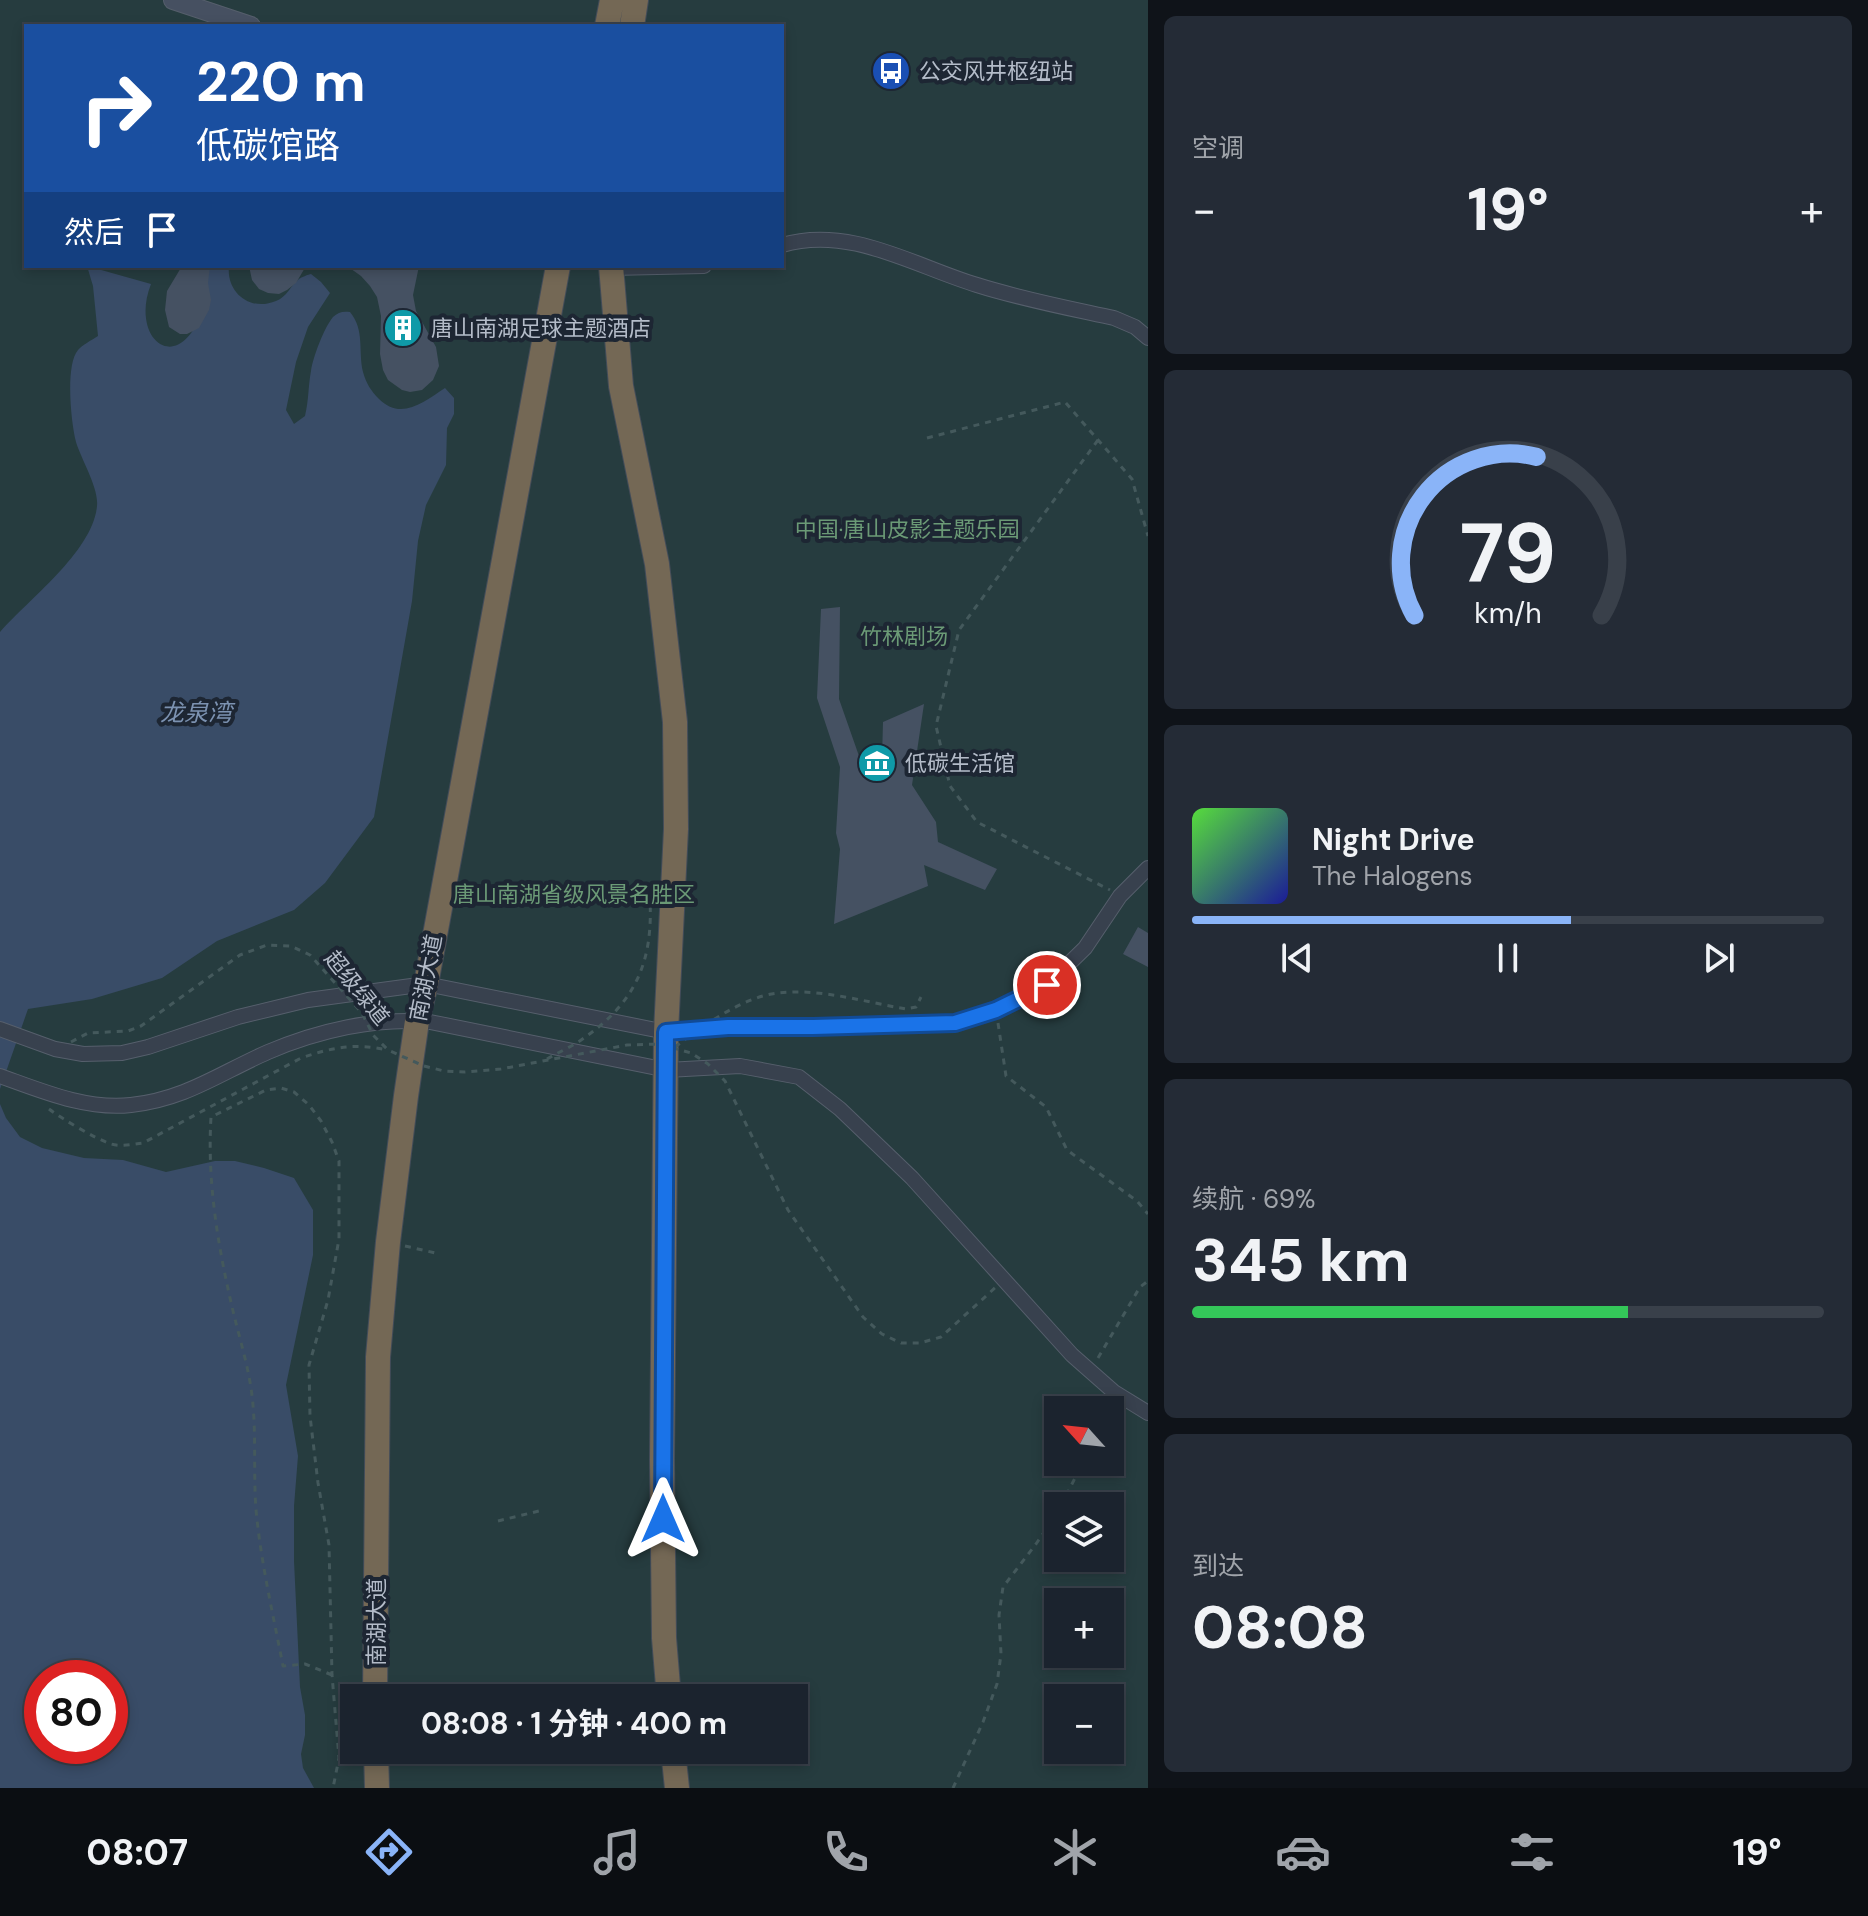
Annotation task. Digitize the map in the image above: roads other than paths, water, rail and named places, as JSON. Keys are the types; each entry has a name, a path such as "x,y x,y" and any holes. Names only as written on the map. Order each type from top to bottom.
{"highway":[{"path":"607,24 612,0"},
{"path":"632,24 636,0"},
{"name":"南湖大道","path":"375,1684 378,1357 406,1096 417,1021 558,268"},
{"path":"611,268 621,386 657,564 675,722 676,829 662,1460 664,1638 668,1684"},
{"path":"376,1764 377,1788"},
{"path":"674,1764 677,1788"}],"street":[{"path":"173,0 245,24"},
{"path":"784,245 816,239 883,250 976,285 1114,318 1135,327 1148,338"},
{"path":"0,1076 73,1101 129,1105 193,1090 267,1052 302,1039 337,1029 397,1021 669,1050 728,1027 955,1023 996,1010 1047,985 1085,948 1120,896 1148,868"},
{"path":"0,1029 55,1049 83,1054 122,1053 238,1017 308,1000 426,984 669,1050 799,1077 840,1109 912,1178 1072,1355 1114,1392 1148,1413"}],"water":[{"name":"龙泉湾","path":"88,268 151,284 146,321 151,335 160,344 170,347 182,342 193,330 207,293 208,268 229,268 231,284 236,291 249,302 257,304 280,299 299,279 311,274 330,293 308,327 296,362 286,410 294,424 305,416 312,365 323,335 333,317 345,312 350,312 358,326 363,372 369,387 379,399 396,409 404,409 421,403 445,388 454,398 454,414 447,428 446,465 426,505 418,541 412,601 374,817 325,883 294,910 217,941 162,978 92,999 28,1009 0,1089 0,632 58,574 93,523 97,499 76,442 70,394 74,357 80,348 98,336 93,286"},
{"path":"0,1104 20,1137 42,1148 84,1158 123,1160 166,1172 215,1161 235,1161 294,1178 313,1210 313,1255 286,1385 298,1456 294,1561 300,1687 305,1715 301,1754 303,1768 314,1788 0,1788"}],"place":[{"name":"公交风井枢纽站","path":"891,71"},
{"name":"唐山南湖足球主题酒店","path":"403,328"},
{"name":"低碳生活馆","path":"877,763"}],"park label":[{"name":"中国·唐山皮影主题乐园","path":"907,529"},
{"name":"竹林剧场","path":"904,636"},
{"name":"唐山南湖省级风景名胜区","path":"574,894"}]}
